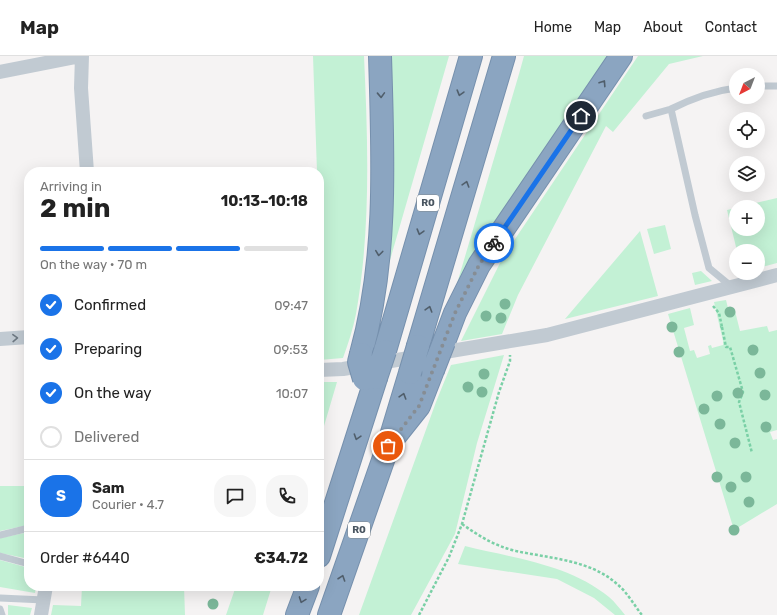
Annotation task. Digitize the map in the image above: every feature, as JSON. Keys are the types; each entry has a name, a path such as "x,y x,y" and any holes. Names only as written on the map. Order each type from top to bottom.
{"highway":[{"path":"324,540 369,400 370,378 359,362 371,317 382,232 380,56"},
{"name":"R0","path":"370,378 385,351 471,56"},
{"name":"R0","path":"330,615 388,446 504,56"},
{"path":"388,446 419,406 455,313 479,265 620,56"},
{"path":"297,615 306,591"}],"street":[{"path":"0,72 82,56 80,88 87,167"},
{"path":"324,370 343,369 547,335 777,275"},
{"path":"0,338 24,337"},
{"path":"41,615 45,591"}],"lane":[{"path":"765,86 777,86"},
{"path":"646,116 672,109 694,98 711,92 729,89"},
{"path":"672,109 695,215 709,268 732,287"},
{"path":"0,535 24,529"},
{"path":"0,556 24,563"},
{"path":"0,598 44,600"},
{"path":"0,609 2,615"}],"path":[{"path":"710,305 716,308 719,313 726,347 730,346 743,392 739,402 752,453"},
{"path":"418,615 449,557 462,524 499,392 510,361 509,342"},
{"path":"462,524 488,542 517,551 549,556 579,564 603,574 617,584 642,615"}],"green space":[{"path":"313,56 364,56 367,121 367,185 364,250 356,314 343,358 324,360 324,167 317,167"},
{"path":"388,56 449,56 386,274 392,216"},
{"path":"524,56 611,56 448,314 519,74"},
{"path":"638,56 703,56 669,64 613,132 606,126 518,295 502,334 461,341 503,257"},
{"path":"777,198 777,263 765,266 765,244 735,244 733,236 765,236 765,201"},
{"path":"665,225 671,249 654,254 647,229"},
{"path":"640,231 658,296 565,319"},
{"path":"701,271 712,281 695,285 692,273"},
{"path":"726,300 729,312 735,311 740,331 767,326 769,332 777,330 777,430 770,432 773,440 777,439 777,504 734,530 668,314 690,308 694,325 684,328 690,351 694,350 697,358 710,354 708,346 711,345 712,348 723,345 714,302"},
{"path":"504,355 477,443 455,534 411,615 359,615 436,402 451,365"},
{"path":"324,382 337,382 324,426"},
{"path":"0,486 24,486 24,526 0,531"},
{"path":"24,533 24,558 0,553 0,538"},
{"path":"465,546 540,564 576,577 609,597 625,615 615,615 594,598 557,579 458,564"},
{"path":"0,560 24,567 24,591 35,591 35,593 0,587"},
{"path":"82,591 184,591 185,615 51,615 53,605 81,606"},
{"path":"234,591 270,591 263,615 226,615"},
{"path":"8,605 32,608 30,615 8,615"}],"way so far":[{"path":"388,446 419,406 455,313 479,265 494,243"}],"route":[{"path":"494,243 558,152 581,116"}]}
